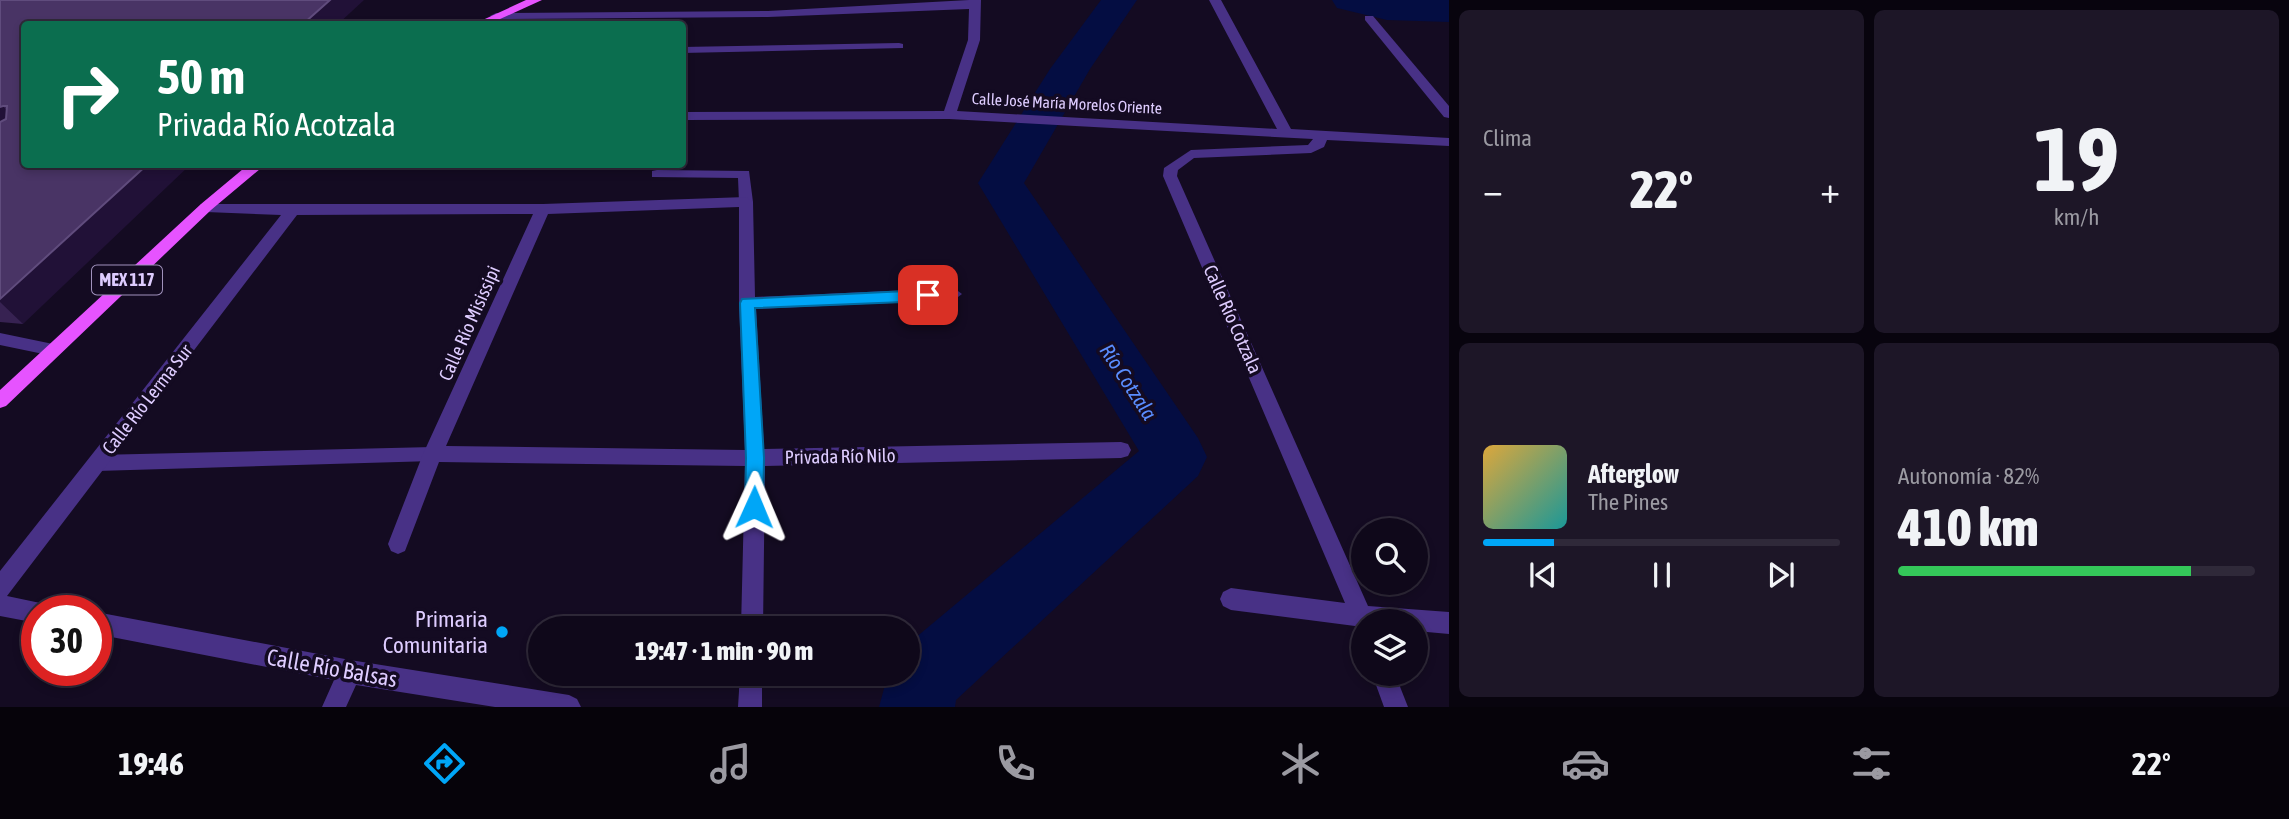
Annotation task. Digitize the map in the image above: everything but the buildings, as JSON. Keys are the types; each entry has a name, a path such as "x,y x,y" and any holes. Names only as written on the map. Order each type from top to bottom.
{"main road":[{"path":"486,21 536,0"},
{"name":"MEX 117","path":"0,401 206,207 255,168"}],"street":[{"path":"1215,0 1286,132"},
{"path":"496,16 768,14 975,3 974,40 949,115"},
{"path":"1369,18 1449,114"},
{"name":"Calle José María Morelos Oriente","path":"686,116 949,115 1449,142"},
{"name":"Calle Río Cotzala","path":"1321,134 1319,144 1311,149 1191,154 1171,168 1170,176 1359,609"},
{"path":"206,207 293,210 543,209 746,202 747,303 755,458 752,616"},
{"name":"Calle Río Misissipi","path":"398,544 433,454 543,209"},
{"name":"Calle Río Lerma Sur","path":"0,588 293,210"},
{"path":"747,303 954,294"},
{"name":"Privada Río Nilo","path":"433,454 755,458 1121,450"},
{"path":"1231,599 1351,617"},
{"path":"0,605 21,609"},
{"path":"1428,622 1449,623"},
{"name":"Calle Río Balsas","path":"112,626 350,672 569,707"},
{"path":"334,707 350,672"},
{"path":"750,707 751,686"},
{"path":"1388,686 1396,707"}],"lane":[{"path":"686,50 899,46"},
{"path":"657,174 744,174 746,202"},
{"path":"0,339 53,350"},
{"path":"97,463 433,454"}],"waterway":[{"name":"Río Cotzala","path":"917,707 922,681 1176,457 1001,183 1070,69 1119,0"},
{"name":"Río Cotzala","path":"1350,0 1387,9 1449,11"}],"place":[{"name":"Primaria Comunitaria","path":"502,632"}],"route":[{"path":"754,507 755,458 747,303 928,295"}]}
